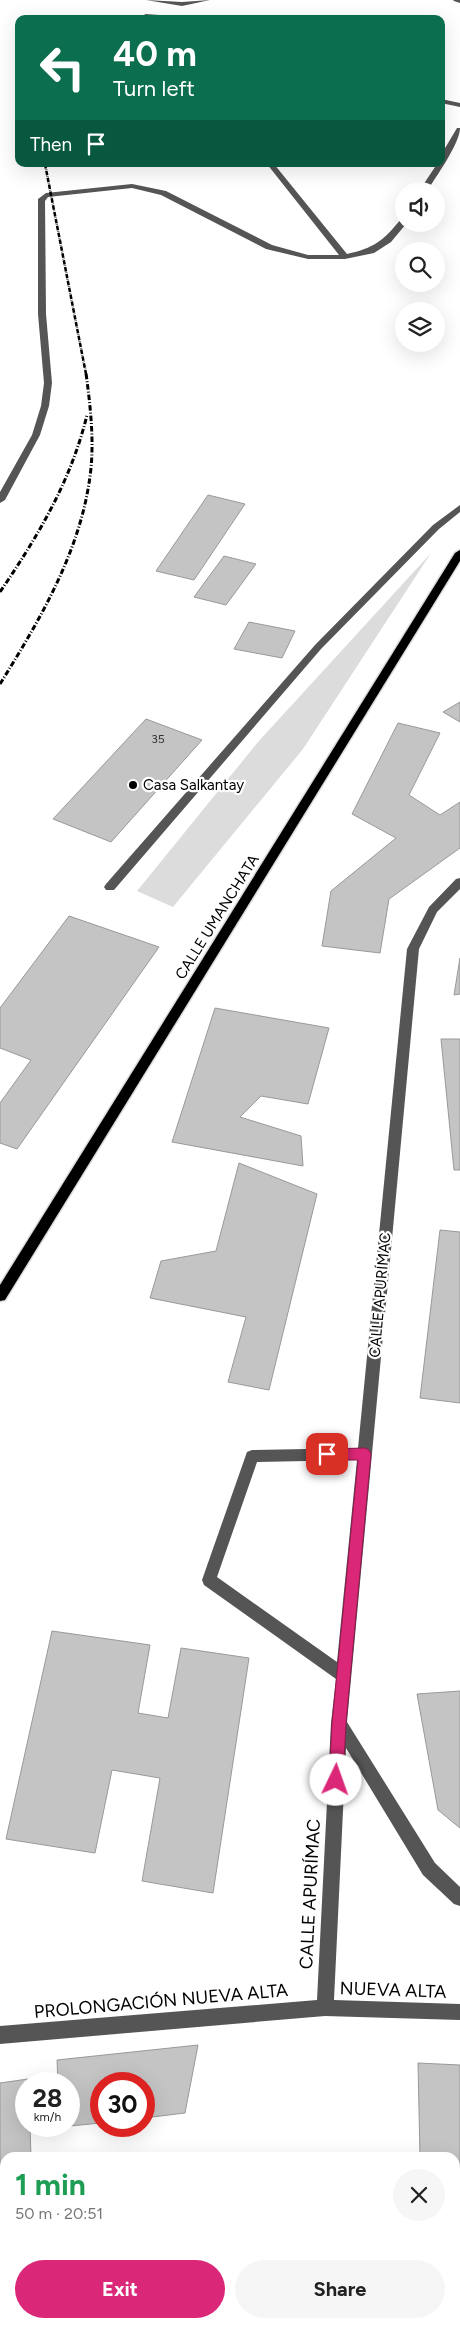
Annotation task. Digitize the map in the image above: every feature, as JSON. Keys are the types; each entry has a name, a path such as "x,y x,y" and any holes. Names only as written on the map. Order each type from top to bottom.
{"main road":[{"name":"CALLE UMANCHATA","path":"0,1296 458,559"}],"street":[{"path":"146,15 152,1 182,4 207,0"},
{"path":"456,0 460,1"},
{"path":"445,102 460,105"},
{"path":"445,154 460,130"},
{"path":"272,167 345,256"},
{"path":"428,182 437,167"},
{"path":"0,500 36,435 45,406 48,383 42,314 41,201 46,194 113,186 149,188 163,193 269,247 308,257 345,256 372,251 388,240 395,232"},
{"path":"110,887 318,647 436,526 460,508"},
{"name":"CALLE APURÍMAC","path":"325,2008 343,1674 413,949 433,910 460,882"},
{"path":"343,1674 209,1580 252,1456 365,1454"},
{"path":"339,1723 429,1870 460,1898"},
{"name":"NUEVA ALTA","path":"325,2008 460,2012"},
{"name":"PROLONGACIÓN NUEVA ALTA","path":"0,2035 325,2008"}],"shaded area":[{"path":"431,553 303,749 173,907 137,891 258,742"}],"building":[{"path":"208,495 245,504 194,580 156,571"},
{"path":"224,556 256,564 226,605 194,597"},
{"path":"249,622 295,631 282,658 234,649"},
{"path":"460,702 460,722 443,712"},
{"path":"146,719 202,740 111,842 53,819"},
{"path":"398,723 440,733 409,795 440,815 460,802 460,848 389,899 380,953 322,946 331,891 396,838 352,814"},
{"path":"69,916 159,947 17,1149 0,1143 0,1103 31,1060 0,1048 0,1008"},
{"path":"460,958 460,994 454,995"},
{"path":"215,1008 329,1028 308,1104 261,1096 240,1117 301,1136 303,1166 172,1142"},
{"path":"441,1039 460,1039 460,1170 454,1170"},
{"path":"239,1163 317,1194 269,1390 228,1382 246,1317 150,1298 161,1261 216,1251"},
{"path":"440,1230 460,1232 460,1403 420,1398"},
{"path":"52,1631 150,1645 138,1713 168,1718 181,1648 249,1658 213,1893 142,1881 160,1778 112,1770 95,1853 6,1839"},
{"path":"460,1691 460,1828 438,1810 417,1694"},
{"path":"198,2045 185,2113 155,2117 155,2072 90,2072 90,2124 80,2125 80,2072 58,2072 57,2060"},
{"path":"418,2063 460,2065 460,2152 420,2152"},
{"path":"15,2081 15,2137 30,2137 31,2152 0,2152 0,2083"}],"railway":[{"path":"46,167 86,374"},
{"path":"0,684 45,607 70,554 79,526 86,497 92,456 91,420 86,373"},
{"path":"0,592 52,507 72,463 87,415"}],"place":[{"name":"Casa Salkantay","path":"133,785"}],"route":[{"path":"327,1454 365,1454 339,1723 336,1780"}]}
